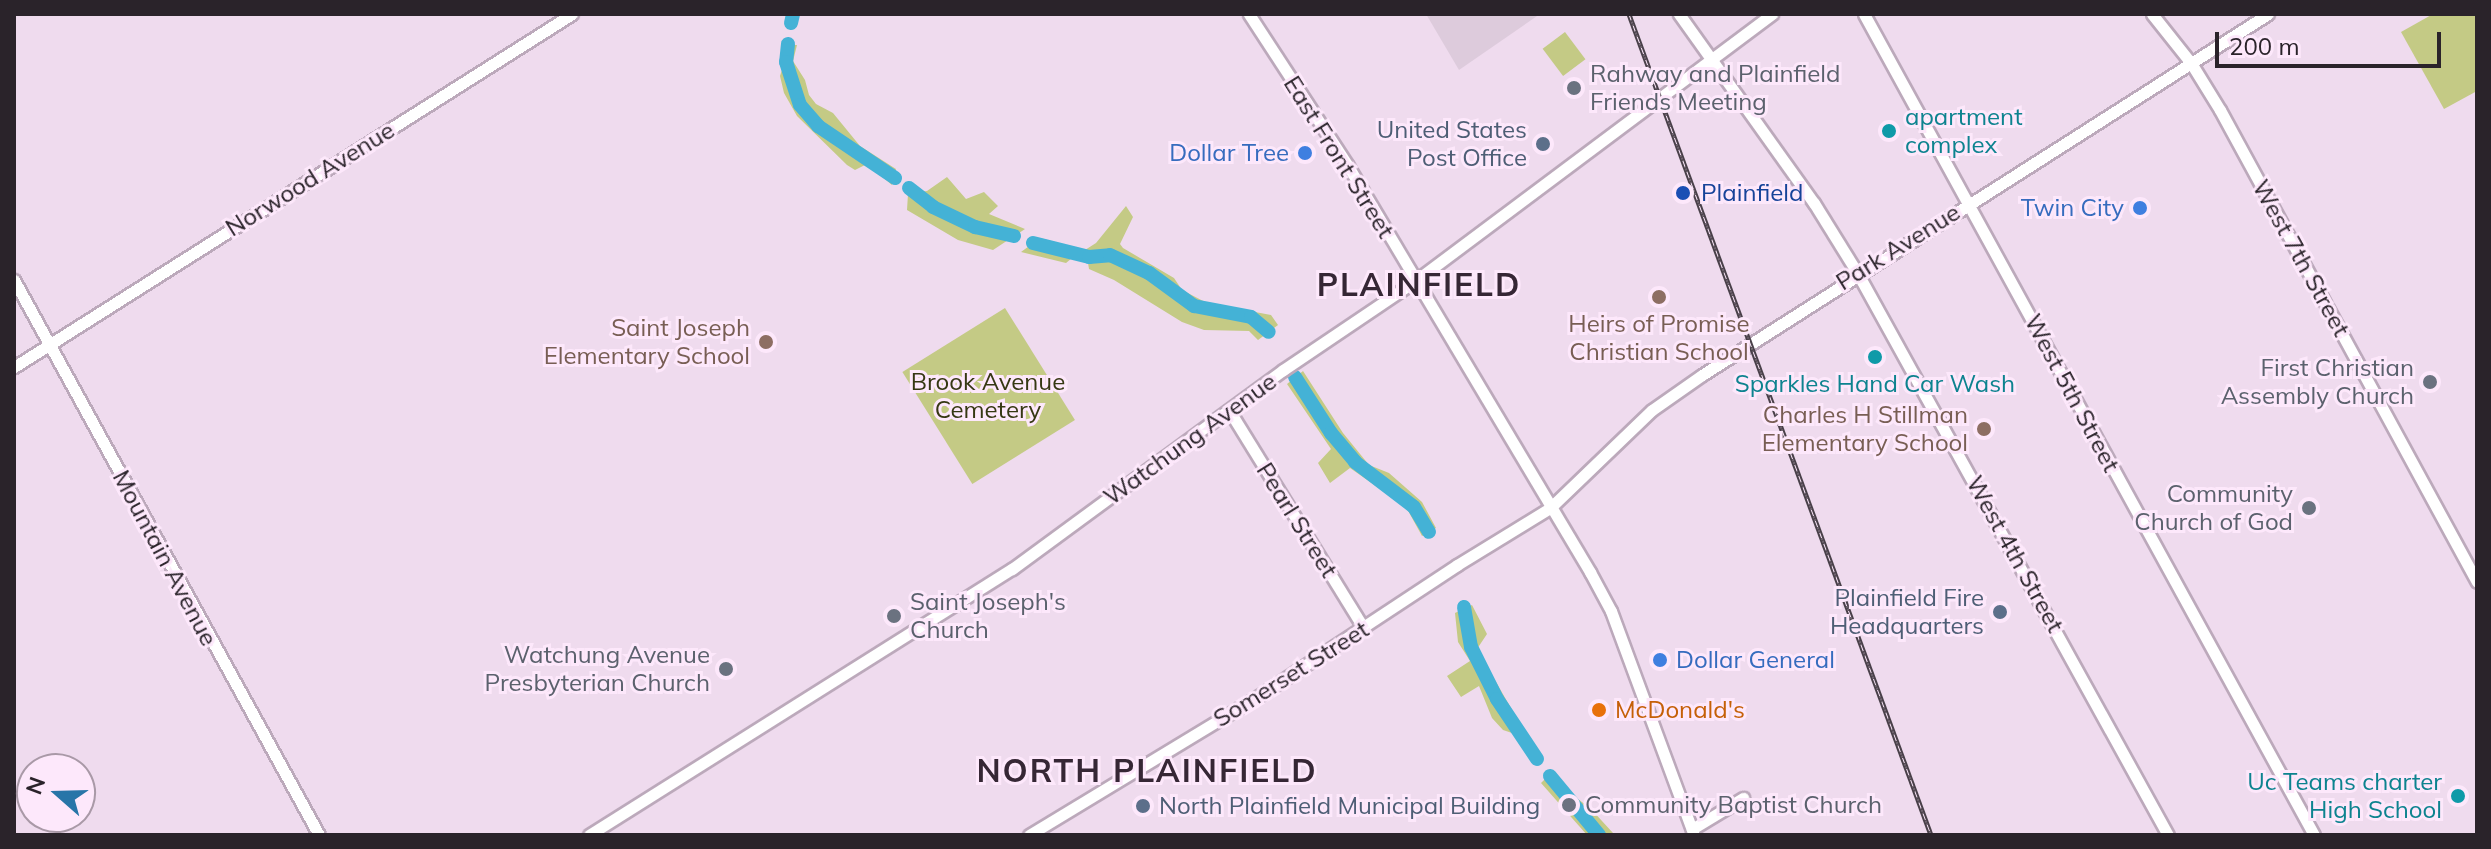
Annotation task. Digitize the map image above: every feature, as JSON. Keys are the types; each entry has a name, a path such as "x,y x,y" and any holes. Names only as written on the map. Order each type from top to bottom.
{"main road":[{"name":"Norwood Avenue","path":"14,367 572,14"},
{"name":"East Front Street","path":"1249,14 1348,166 1611,611 1693,832"},
{"name":"West 4th Street","path":"1679,14 1814,203 1858,274 2168,835"},
{"name":"Watchung Avenue","path":"589,835 1012,569 1283,370 1415,281 1772,14"},
{"name":"West 5th Street","path":"1864,14 2314,835"},
{"name":"West 7th Street","path":"2152,14 2191,63 2273,206 2477,582"},
{"name":"Park Avenue","path":"1550,508 1652,410 1858,274 2268,14"},
{"name":"Mountain Avenue","path":"14,280 319,835"},
{"name":"Pearl Street","path":"1229,410 1364,629"},
{"name":"Somerset Street","path":"1029,835 1364,629 1457,565 1550,508"},
{"path":"1693,832 1743,798"}],"shaded area":[{"path":"1426,14 1540,14 1459,70"}],"green space":[{"path":"2433,14 2477,14 2477,91 2444,109 2401,32"},
{"path":"1565,32 1585,59 1563,76 1543,49"},
{"path":"790,45 797,45 793,61 805,80 809,95 816,104 833,113 860,146 896,169 892,185 867,164 855,170 847,165 797,116 784,93 780,76"},
{"path":"947,177 966,199 984,192 998,206 989,214 1025,229 993,250 958,240 907,210 908,194 927,191"},
{"path":"1126,206 1133,217 1120,244 1123,248 1174,278 1182,290 1207,303 1271,315 1278,325 1258,340 1249,331 1204,330 1182,322 1114,280 1089,269 1088,263 1072,258 1066,263 1021,252 1040,238 1085,250 1096,243"},
{"name":"Brook Avenue Cemetery","path":"1005,308 1075,420 972,484 902,372"},
{"path":"1303,371 1343,433 1369,465 1389,473 1422,502 1436,528 1422,536 1406,507 1350,468 1330,483 1318,463 1331,449 1287,384"},
{"path":"1472,605 1487,634 1477,649 1523,729 1512,733 1503,730 1492,718 1479,686 1461,697 1447,676 1470,661 1458,642 1455,613"},
{"path":"1551,773 1613,833 1587,835 1541,783"}],"waterway":[{"path":"791,23 793,14"},
{"path":"788,44 786,62 800,105 818,126 895,178"},
{"path":"909,188 933,207 975,227 1014,236"},
{"path":"1033,243 1089,257 1110,255 1149,273 1194,306 1251,317 1269,332"},
{"path":"1295,377 1331,433 1355,462 1414,507 1429,532"},
{"path":"1464,607 1471,647 1497,699 1537,759"},
{"path":"1550,776 1599,835"}],"railway":[{"path":"1629,14 1931,835"}],"place":[{"name":"Rahway and Plainfield Friends Meeting","path":"1574,88"},
{"name":"apartment complex","path":"1889,131"},
{"name":"United States Post Office","path":"1543,144"},
{"name":"Dollar Tree","path":"1305,153"},
{"name":"Plainfield","path":"1683,193"},
{"name":"Twin City","path":"2140,208"},
{"name":"Heirs of Promise Christian School","path":"1659,297"},
{"name":"Saint Joseph Elementary School","path":"766,342"},
{"name":"Sparkles Hand Car Wash","path":"1875,357"},
{"name":"First Christian Assembly Church","path":"2430,382"},
{"name":"Charles H Stillman Elementary School","path":"1984,429"},
{"name":"Community Church of God","path":"2309,508"},
{"name":"Plainfield Fire Headquarters","path":"2000,612"},
{"name":"Saint Joseph's Church","path":"894,616"},
{"name":"Dollar General","path":"1660,660"},
{"name":"Watchung Avenue Presbyterian Church","path":"726,669"},
{"name":"McDonald's","path":"1599,710"},
{"name":"Uc Teams charter High School","path":"2458,796"},
{"name":"Community Baptist Church","path":"1569,805"},
{"name":"North Plainfield Municipal Building","path":"1143,806"}],"district":[{"name":"PLAINFIELD","path":"1419,284"},
{"name":"NORTH PLAINFIELD","path":"1147,770"}]}
